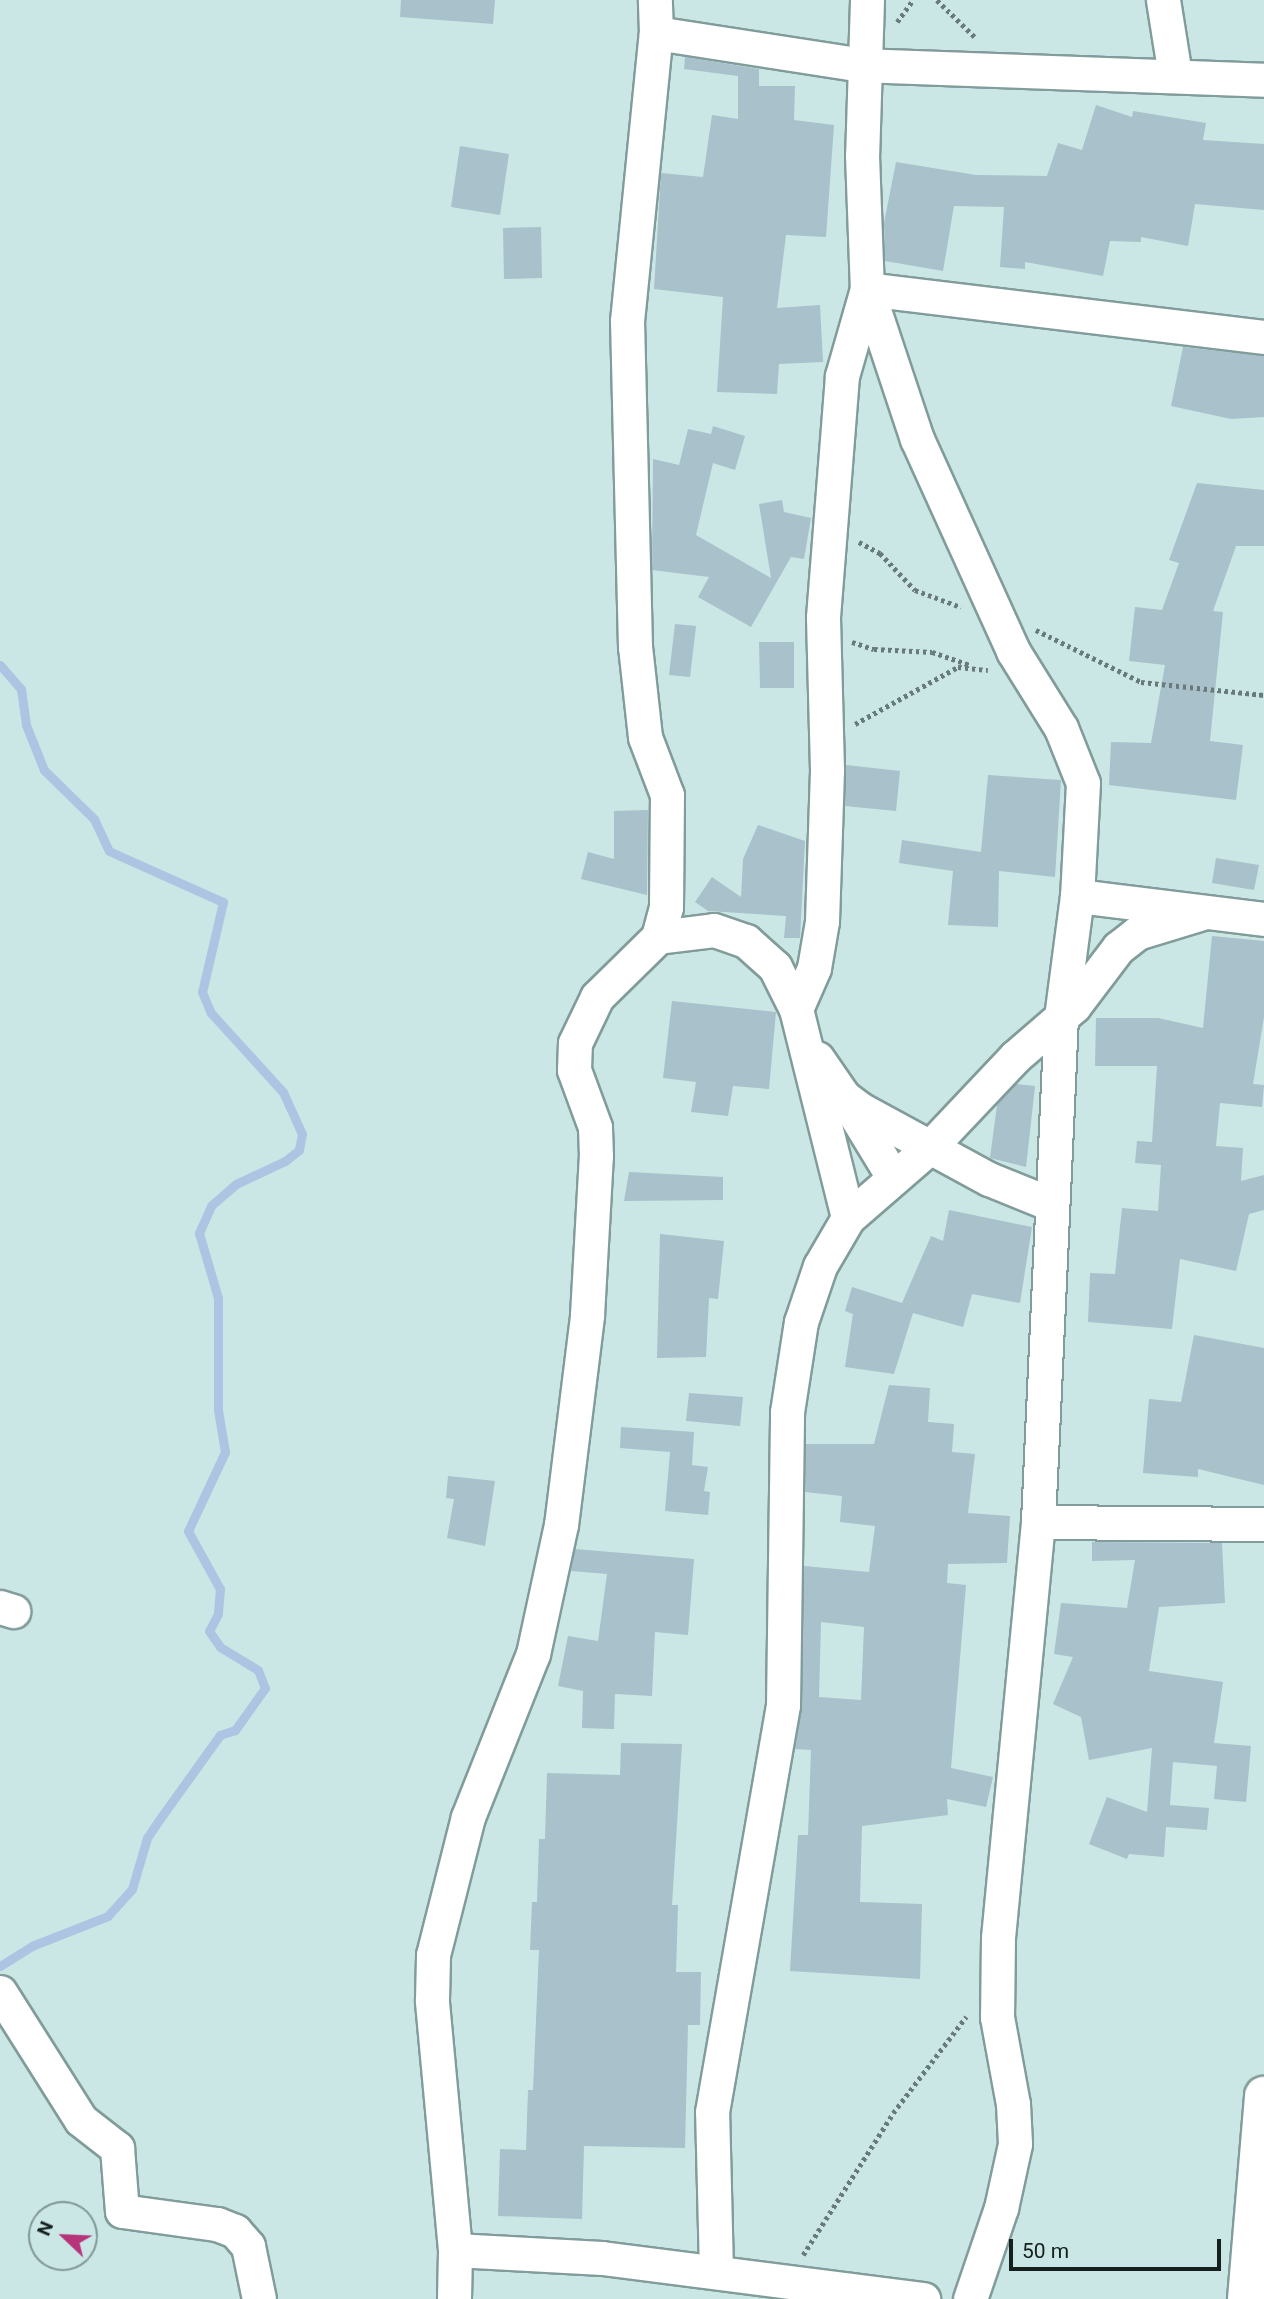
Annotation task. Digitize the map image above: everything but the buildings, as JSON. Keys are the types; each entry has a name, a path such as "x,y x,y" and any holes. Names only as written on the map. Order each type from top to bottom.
{"street":[{"path":"454,2299 456,2250 432,2000 433,1955 468,1817 533,1654 561,1525 587,1315 596,1156 595,1127 574,1070 575,1043 597,997 658,937 666,907 667,808 645,737 635,648 627,321 656,33 655,0"},
{"path":"867,0 862,65 867,289 916,439 1028,680 1061,728 1083,783 1077,896 1061,1017 1038,1522 996,1985 1015,2144 1001,2208 970,2299"},
{"path":"1163,0 1175,75"},
{"path":"656,33 862,65 1264,80"},
{"path":"867,289 1264,337"},
{"path":"848,1218 799,1021 814,968 822,921 826,720 823,642 842,376 867,289"},
{"path":"1077,896 1264,919"},
{"path":"716,2271 712,2112 783,1705 787,1412 801,1322 820,1266 848,1218 930,1147 1061,1017 1137,933 1206,912"},
{"path":"658,937 713,930 746,941 775,967 799,1021 893,1177"},
{"path":"844,1097 930,1147 1051,1204"},
{"path":"1038,1522 1264,1524"},
{"path":"0,1993 81,2120 117,2148 122,2211 217,2224 235,2231 248,2246 259,2299"},
{"path":"1247,2299 1264,2096"},
{"path":"456,2250 716,2271 786,2283 923,2299"}],"path":[{"path":"832,533 868,545 905,582 932,598 999,615 1141,682 1264,695"},
{"path":"823,642 932,652 970,666 1028,680"},
{"path":"826,720 850,727 869,712 970,666"},
{"path":"786,2283 901,2102 996,1985"}],"waterway":[{"path":"0,665 21,689 26,725 44,770 94,819 109,851 223,902 202,992 211,1013 283,1092 302,1134 299,1150 285,1161 236,1184 211,1206 199,1233 218,1298 218,1410 225,1452 188,1531 220,1589 218,1614 209,1631 220,1647 258,1670 265,1688 235,1730 220,1735 159,1820 147,1838 132,1889 108,1916 32,1946 0,1966"}]}
